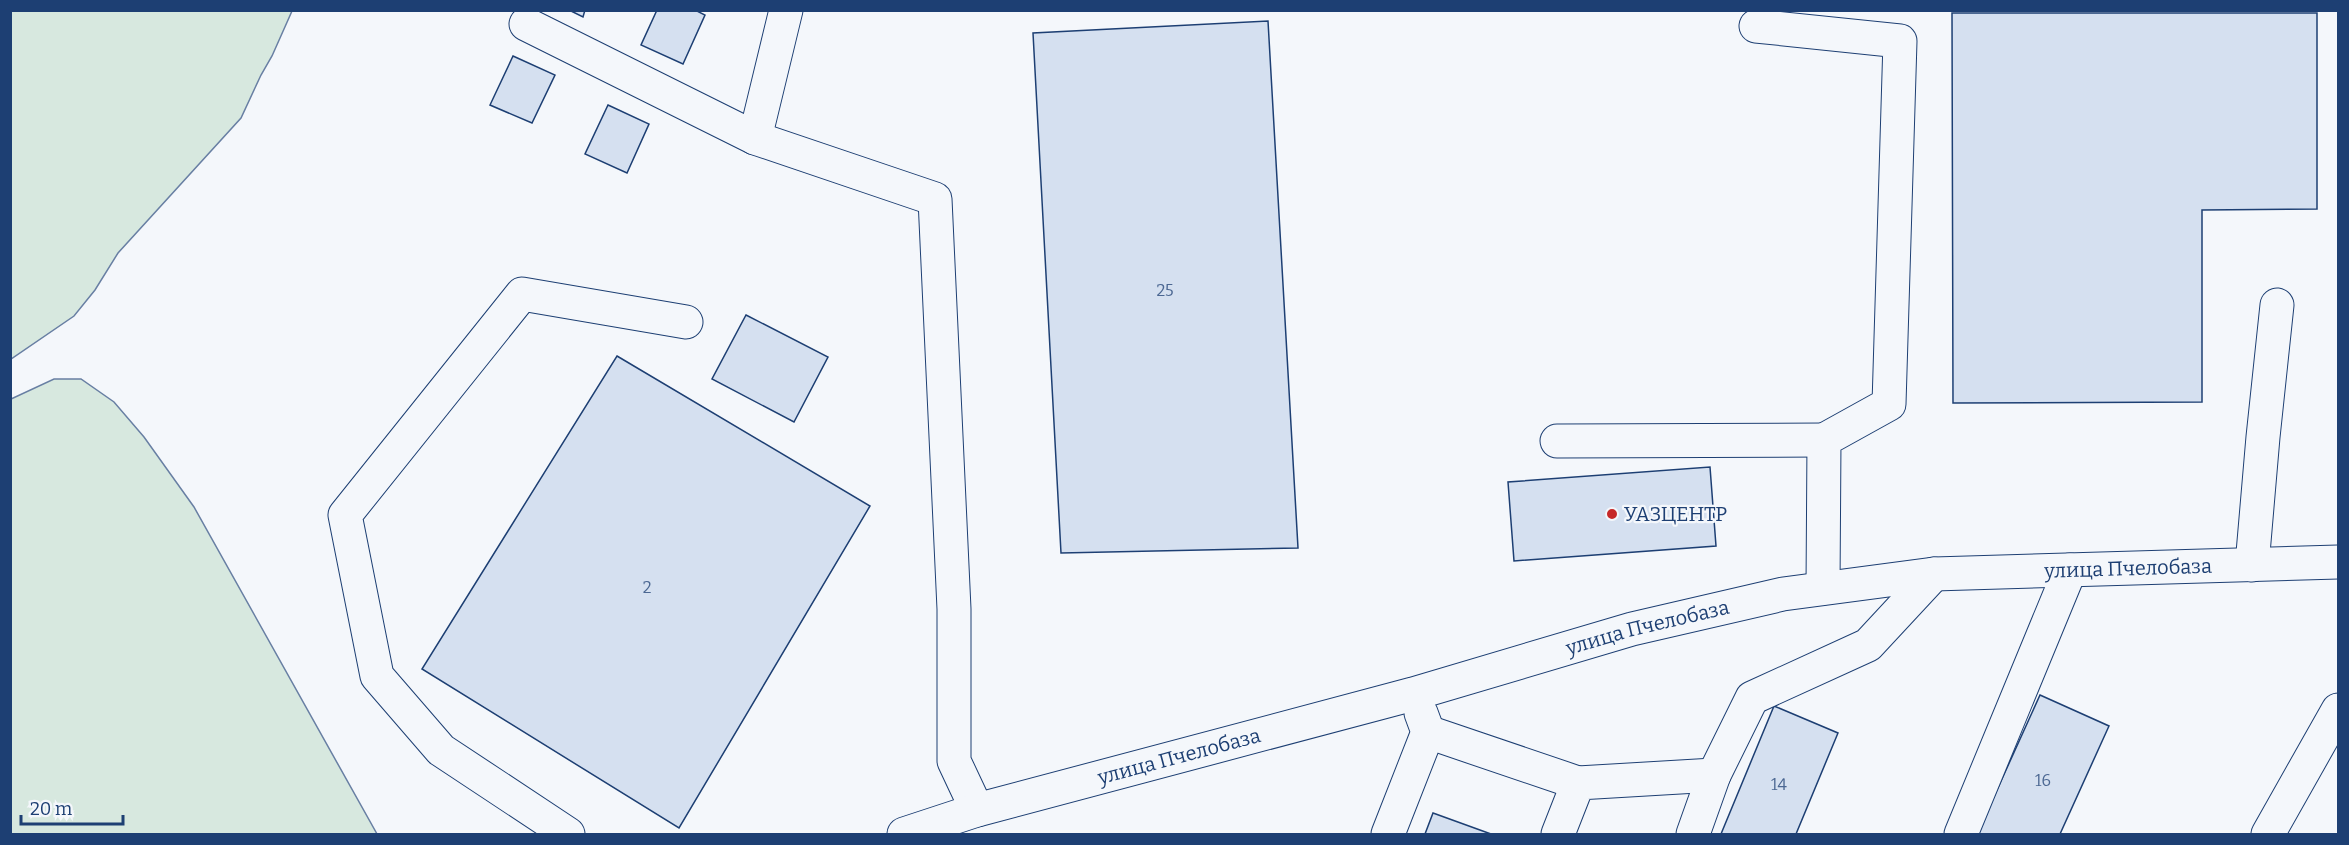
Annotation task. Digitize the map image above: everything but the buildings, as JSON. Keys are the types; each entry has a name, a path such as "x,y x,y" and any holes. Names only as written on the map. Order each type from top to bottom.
{"street":[{"path":"755,138 786,10"},
{"path":"526,24 755,138 935,199 954,609 954,761 977,810"},
{"path":"1557,441 1824,440 1889,404 1900,41 1756,26"},
{"path":"568,834 441,750 377,676 345,515 522,294 686,322"},
{"path":"2252,565 2277,305"},
{"path":"1823,588 1824,440"},
{"name":"улица Пчелобаза","path":"904,834 977,810 1413,694 1632,628 1784,594 1934,574 2338,562"},
{"path":"1962,834 2070,570"},
{"path":"1693,834 1714,775 1752,698 1868,645 1934,574"},
{"path":"1388,834 1428,732 1413,694"},
{"path":"2268,834 2338,710"},
{"path":"1428,732 1578,783 1714,775"},
{"path":"1558,834 1578,783"}],"shaded area":[{"path":"11,10 292,11 241,118 118,253 95,290 74,316 11,359"},
{"path":"54,379 81,379 114,402 144,437 194,507 377,834 11,834 11,399"}],"place":[{"name":"УАЗЦЕНТР","path":"1612,514"}]}
